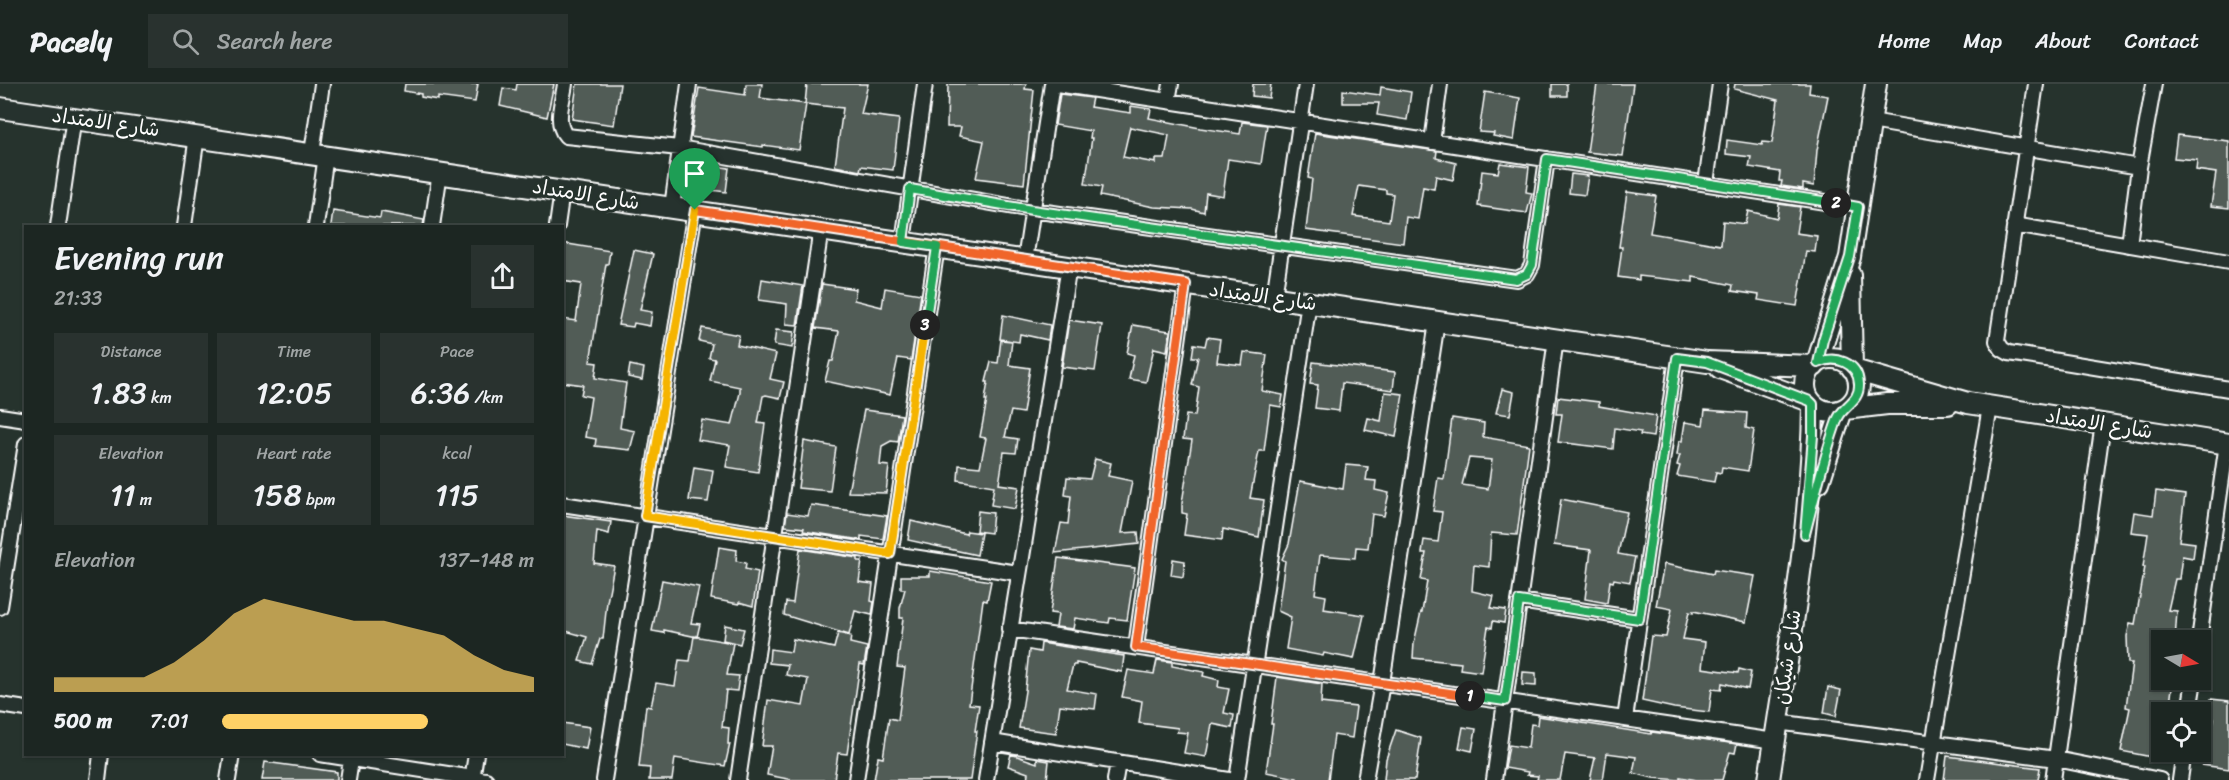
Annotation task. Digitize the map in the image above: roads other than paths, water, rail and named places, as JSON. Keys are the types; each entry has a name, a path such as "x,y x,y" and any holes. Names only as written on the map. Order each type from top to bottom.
{"street":[{"path":"316,225 322,84"},
{"path":"565,84 560,119 561,129 566,136 679,148 1032,210 1516,279 1527,274 1532,265 1547,159"},
{"path":"672,207 689,84"},
{"path":"903,242 925,84"},
{"path":"1025,260 1052,84"},
{"path":"1057,84 1858,207"},
{"path":"1168,101 1171,84"},
{"path":"1274,297 1306,84"},
{"path":"1432,142 1440,84"},
{"path":"1706,183 1720,84"},
{"path":"1850,257 1853,369 1857,377 1858,391 1851,404 1843,409 1829,412 1812,403 1805,387 1809,372 1816,364 1850,257 1876,84"},
{"path":"2036,84 1997,341 2002,349 2009,353 2229,389"},
{"path":"2129,245 2139,167 2154,84"},
{"name":"شارع الامتداد","path":"0,108 74,117 1677,358 1707,362 1816,364"},
{"path":"58,225 74,117"},
{"path":"1870,122 2139,167"},
{"path":"183,225 197,136"},
{"path":"432,225 440,172"},
{"path":"557,225 562,191"},
{"path":"604,780 695,210"},
{"path":"2014,225 2229,262"},
{"path":"738,780 820,229"},
{"path":"856,780 937,247"},
{"path":"986,780 1069,266"},
{"path":"1136,647 1186,284"},
{"path":"1237,780 1309,302"},
{"path":"1365,780 1437,321"},
{"path":"1494,780 1556,339"},
{"path":"1625,719 1677,358"},
{"path":"1816,364 1832,358 1840,359 1853,369"},
{"name":"شارع الامتداد","path":"1707,362 1812,403"},
{"name":"شارع الامتداد","path":"1853,369 1968,403 2228,443"},
{"name":"شارع شيكان","path":"1769,780 1805,534 1813,436 1812,403"},
{"name":"شارع الامتداد","path":"1843,409 1887,404 1968,403"},
{"path":"1927,780 1990,407"},
{"name":"شارع شيكان","path":"1805,534 1825,459 1843,409"},
{"path":"0,417 24,420"},
{"path":"2053,780 2103,423"},
{"path":"2200,630 2228,443"},
{"path":"0,607 24,457"},
{"path":"564,504 1018,573"},
{"path":"1519,601 1639,619"},
{"path":"1009,629 1625,719 1933,742 2056,759 2160,780"},
{"path":"0,705 24,710"},
{"path":"992,742 1228,780"},
{"path":"98,780 101,756"},
{"path":"228,780 232,756"},
{"path":"348,780 351,757 477,779 476,756"},
{"path":"1115,780 1118,762"},
{"path":"2180,780 2183,762"}]}
